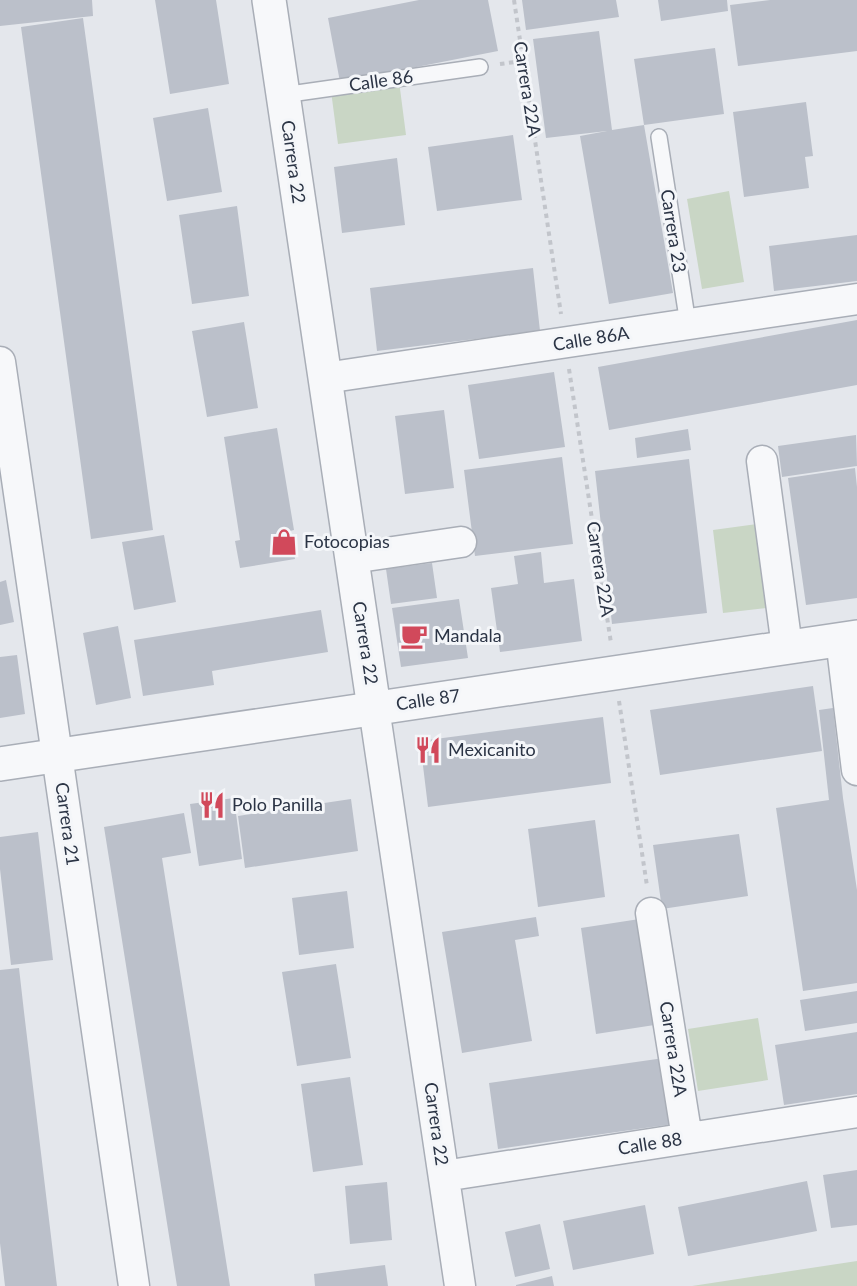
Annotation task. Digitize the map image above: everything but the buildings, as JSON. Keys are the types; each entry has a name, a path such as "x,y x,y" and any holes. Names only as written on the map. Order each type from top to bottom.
{"street":[{"name":"Carrera 22","path":"269,0 460,1286"},
{"name":"Calle 86A","path":"325,378 857,299"},
{"name":"Carrera 21","path":"0,362 11,519 57,756 134,1286"},
{"path":"762,461 787,647"},
{"path":"352,558 461,542"},
{"name":"Calle 87","path":"0,764 849,638"},
{"path":"849,638 857,770"},
{"name":"Carrera 22A","path":"651,913 687,1138"},
{"name":"Calle 88","path":"444,1176 857,1112"}],"lane":[{"name":"Calle 86","path":"283,95 480,67"},
{"name":"Carrera 23","path":"659,137 688,324"}],"path":[{"name":"Carrera 22A","path":"514,0 651,913"}],"green space":[{"path":"399,81 406,135 338,144 331,91"},
{"path":"729,191 744,282 702,289 687,199"},
{"path":"757,524 766,608 723,613 713,530"},
{"path":"758,1018 768,1080 698,1091 688,1029"},
{"path":"857,1261 857,1286 692,1286"}],"place":[{"name":"Fotocopias","path":"284,542"},
{"name":"Mandala","path":"414,636"},
{"name":"Mexicanito","path":"428,750"},
{"name":"Polo Panilla","path":"212,805"}]}
